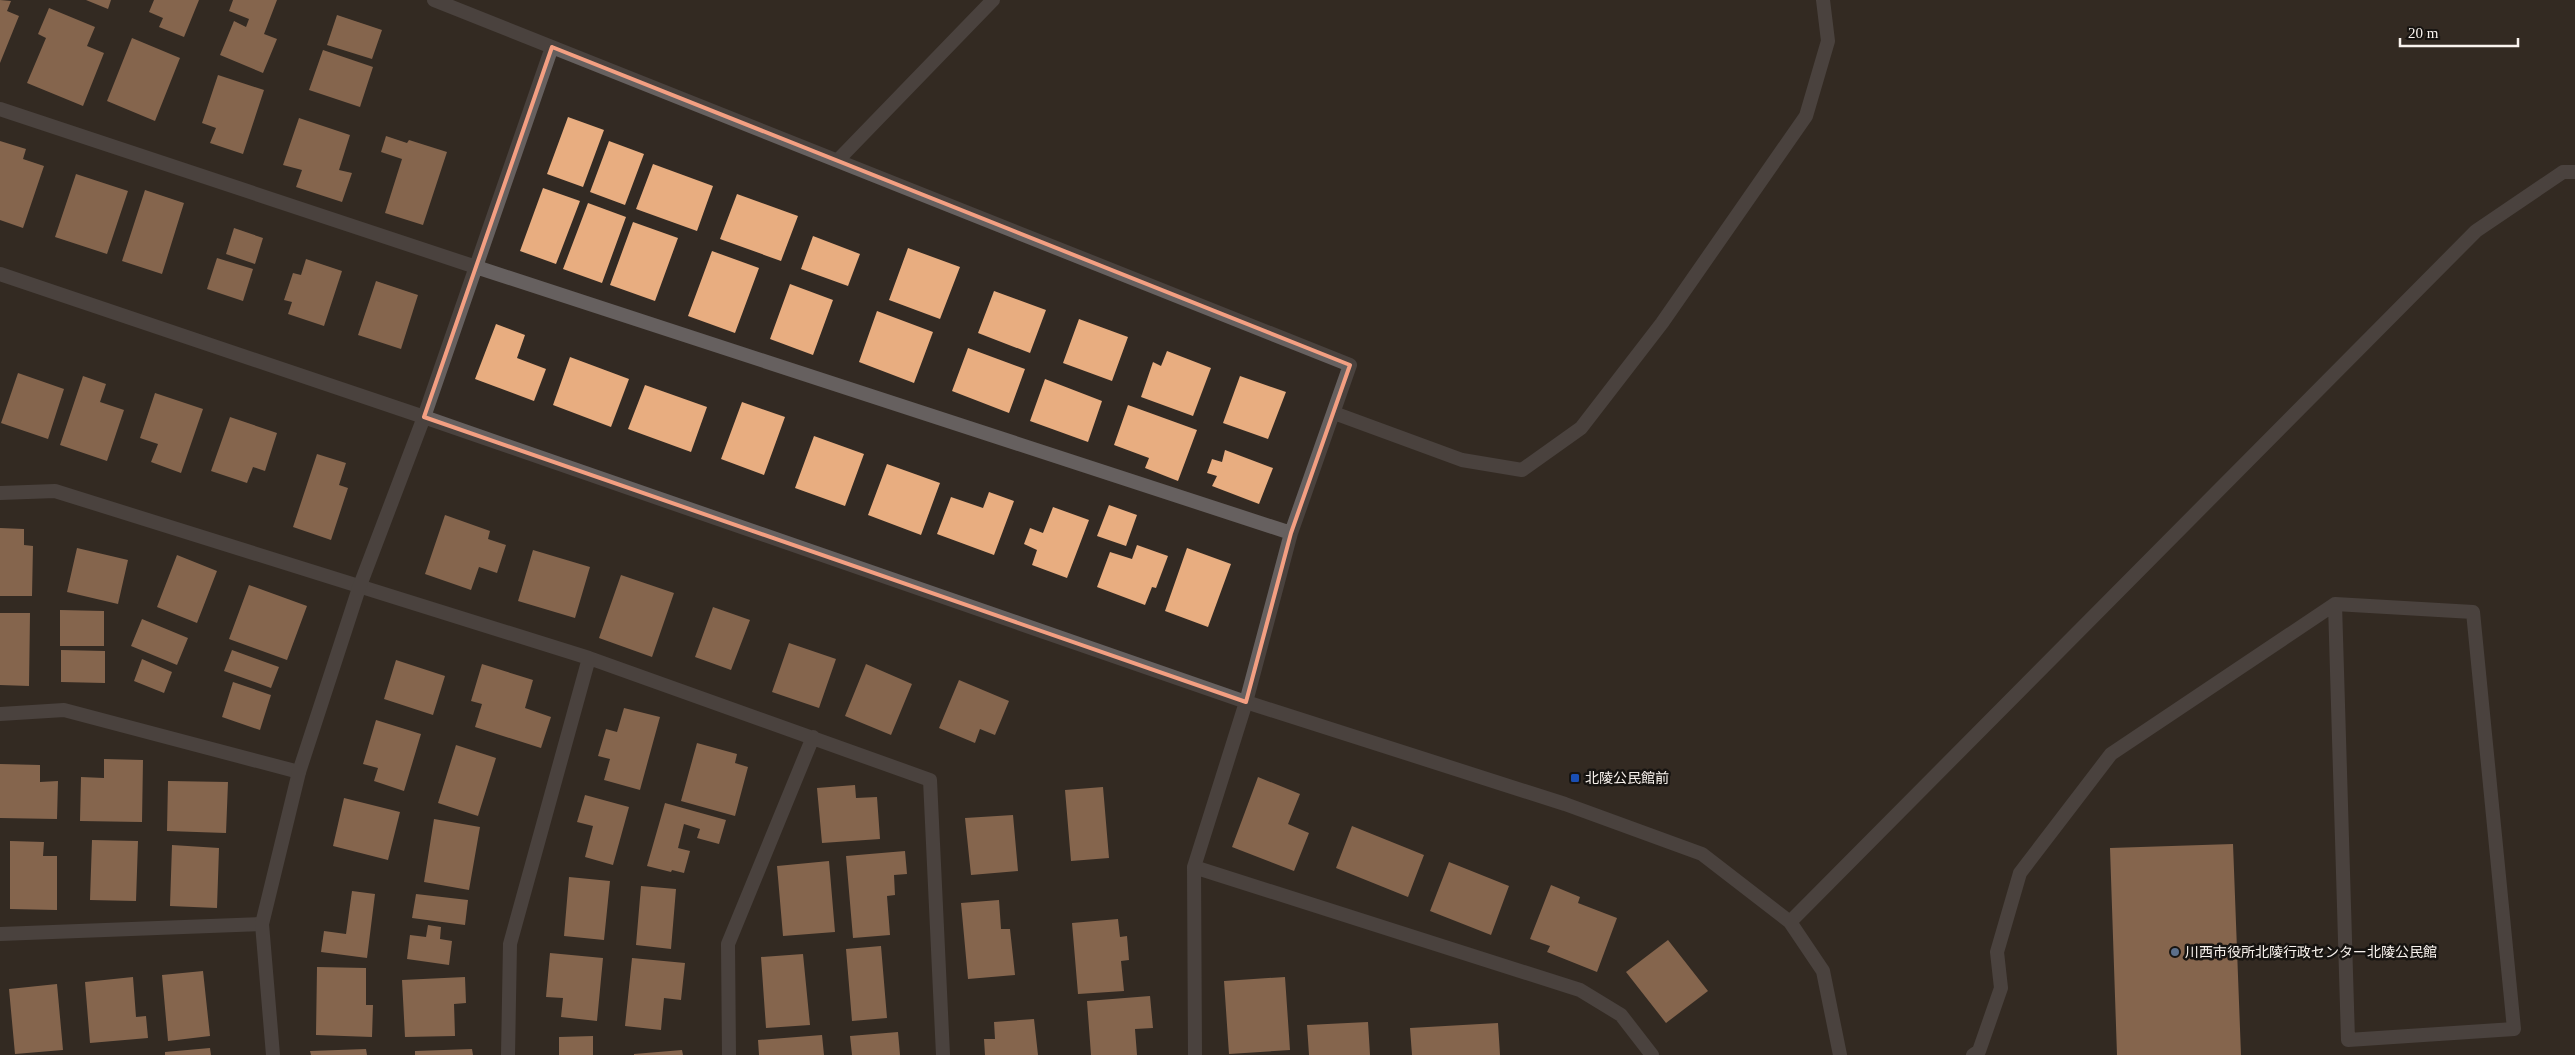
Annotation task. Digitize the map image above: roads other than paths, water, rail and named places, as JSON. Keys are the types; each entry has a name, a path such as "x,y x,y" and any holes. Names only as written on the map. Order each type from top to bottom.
{"street":[{"path":"434,0 1350,366 1291,532 1246,702 1194,867 1195,1055"},
{"path":"838,160 993,0"},
{"path":"1334,413 1462,460 1522,470 1581,428 1662,323 1806,116 1828,40 1823,0"},
{"path":"273,1055 262,924 299,772 360,588 424,417 552,47"},
{"path":"0,109 476,267 1291,532"},
{"path":"1790,922 2476,231 2564,172 2575,172"},
{"path":"0,274 424,417 1246,702 1565,804 1702,854 1790,922 1823,971 1840,1055"},
{"path":"0,493 55,491 360,588 589,658 813,736 930,780 943,1055"},
{"path":"1973,1055 1979,1051 2001,988 1996,952 2020,873 2111,754 2335,604 2473,612 2514,1029 2348,1040 2335,604"},
{"path":"508,1055 510,944 589,658"},
{"path":"0,714 64,710 299,772"},
{"path":"729,1055 728,944 813,736"},
{"path":"1194,867 1580,990 1622,1016 1652,1055"},
{"path":"0,934 262,924"}],"place":[{"name":"北陵公民館前","path":"1575,778"},
{"name":"川西市役所北陵行政センター北陵公民館","path":"2175,952"}]}
